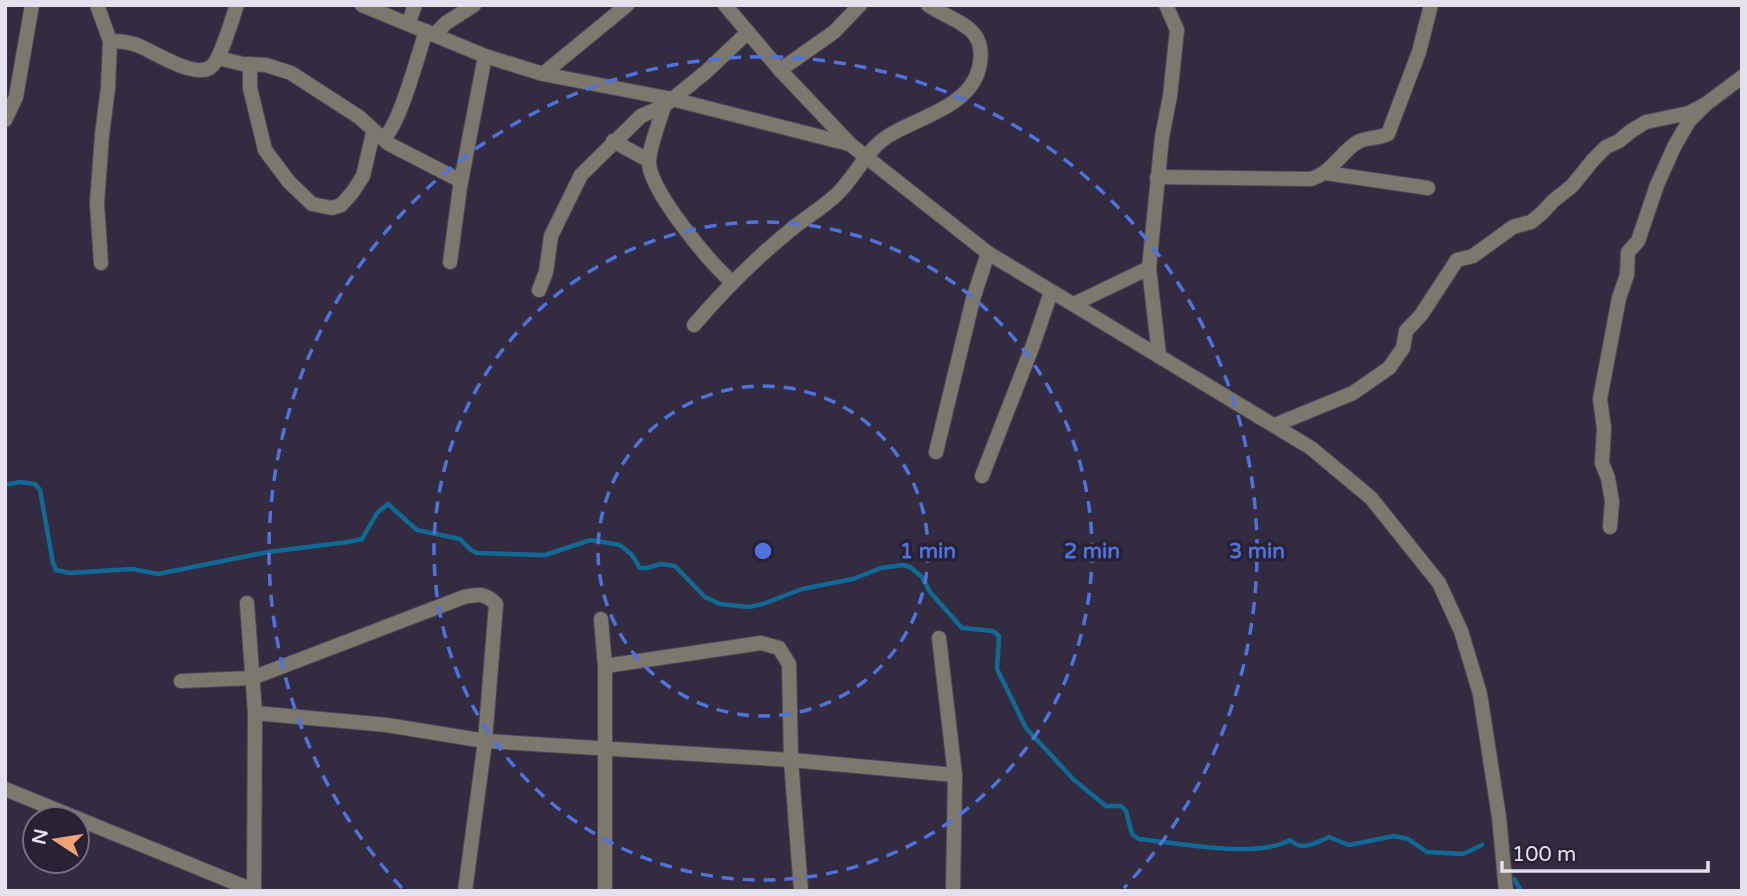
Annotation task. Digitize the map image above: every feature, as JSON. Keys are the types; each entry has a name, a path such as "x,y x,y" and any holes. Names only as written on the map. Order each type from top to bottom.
{"street":[{"path":"5,120 16,97 32,5"},
{"path":"97,5 110,41 97,203 101,263"},
{"path":"110,41 135,44 189,70 205,70 212,68 218,58 237,5"},
{"path":"362,5 485,56 543,74 851,145"},
{"path":"408,24 415,5"},
{"path":"379,136 389,134 430,33 474,5"},
{"path":"543,74 627,5"},
{"path":"725,5 780,70 851,145 988,253 1311,448 1371,498 1440,583 1461,631 1480,694 1499,817 1506,891"},
{"path":"780,70 834,32 860,5"},
{"path":"694,325 732,282 790,230 837,194 866,157 887,137 941,109 971,86 979,68 980,47 977,35 964,24 928,5"},
{"path":"1159,355 1149,268 1157,177 1177,30 1166,5"},
{"path":"1157,177 1311,179 1326,173 1358,141 1388,134 1419,52 1431,5"},
{"path":"540,290 547,272 551,236 580,176 641,116 668,103 748,32"},
{"path":"450,262 461,181 485,56"},
{"path":"218,58 266,65 291,73 359,117 389,144 461,181"},
{"path":"250,64 250,88 265,150 289,182 312,204 332,208 341,205 363,176 379,136"},
{"path":"1610,527 1612,501 1602,463 1604,428 1600,400 1619,298 1627,275 1628,252 1638,241 1657,185 1689,121 1706,104 1742,77"},
{"path":"668,103 649,160 652,176 681,224 712,264 732,282"},
{"path":"1275,425 1353,393 1389,368 1403,348 1406,331 1421,315 1457,260 1472,256 1513,227 1531,222 1573,186 1606,147 1646,122 1689,113 1706,104"},
{"path":"613,141 649,160"},
{"path":"1326,173 1428,188"},
{"path":"936,452 973,299 988,253"},
{"path":"1073,304 1149,268"},
{"path":"982,476 1051,292"},
{"path":"181,681 252,678 464,597 479,594 489,597 496,604 485,741 465,891"},
{"path":"5,789 255,891 255,713 247,603"},
{"path":"601,619 605,666 605,891"},
{"path":"939,638 955,775 953,891"},
{"path":"605,666 761,643 779,648 789,664 791,760 801,891"},
{"path":"255,713 387,726 485,741 791,760 955,775"}],"waterway":[{"path":"5,485 20,482 35,484 40,490 53,563 56,570 70,573 132,569 158,574 268,552 362,539 377,513 388,504 417,530 460,539 477,553 545,555 591,540 620,545 632,555 640,568 661,564 675,566 705,597 720,604 749,607 802,589 853,579 881,568 903,565 922,577 930,592 962,628 993,631 999,636 997,669 1026,728 1074,780 1106,806 1121,806 1126,811 1132,834 1139,839 1238,849 1275,846 1290,840 1304,846 1329,837 1349,845 1394,836 1408,839 1427,852 1463,854 1482,845"},
{"path":"1514,879 1521,891"}]}
